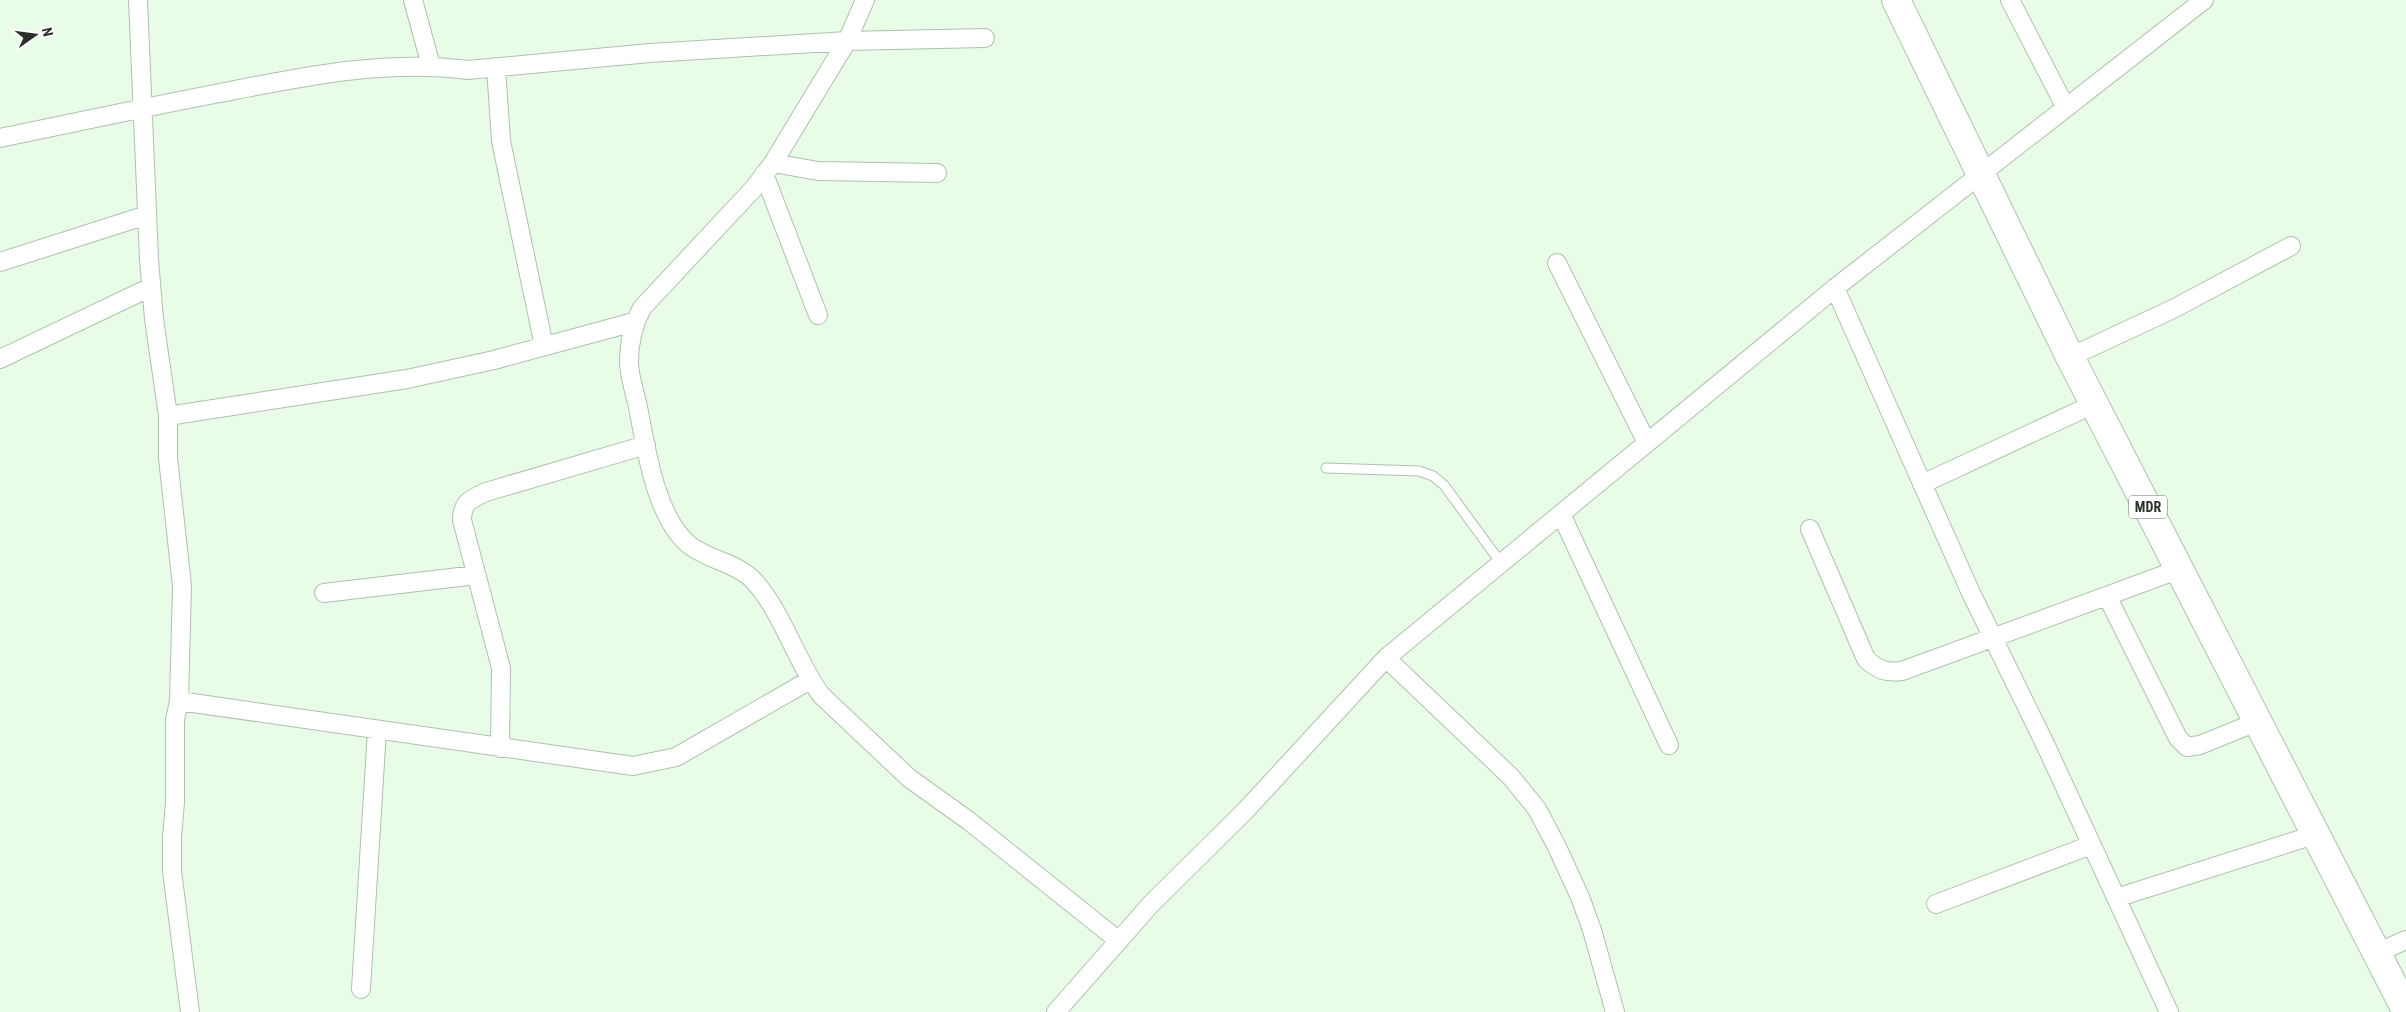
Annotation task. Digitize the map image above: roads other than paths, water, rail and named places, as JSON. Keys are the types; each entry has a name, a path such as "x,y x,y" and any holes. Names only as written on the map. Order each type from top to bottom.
{"main road":[{"name":"MDR","path":"1896,0 2070,357 2406,1010"}],"street":[{"path":"138,0 151,287 168,416 168,458 182,586 178,701 175,720 175,802 172,871 190,1012"},
{"path":"413,0 431,66"},
{"path":"865,0 847,41 768,169 709,238 642,308 634,322 630,340 629,364 650,469 676,531 689,545 740,570 753,580 764,594 810,680 821,695 909,778 969,821 1119,941"},
{"path":"2010,0 2066,108"},
{"path":"1056,1012 1151,904 1246,810 1386,658 1835,288 2204,0"},
{"path":"0,138 277,81 367,67 431,66 468,70 650,53 847,41 985,38"},
{"path":"496,67 501,142 544,346"},
{"path":"768,169 937,173"},
{"path":"768,169 818,315"},
{"path":"0,262 147,215"},
{"path":"2070,357 2175,308 2291,246"},
{"path":"1557,263 1647,443"},
{"path":"0,359 151,287"},
{"path":"1835,288 1993,638 2045,744 2169,1012"},
{"path":"168,416 407,379 494,360 634,322"},
{"path":"1922,484 2094,404"},
{"path":"500,748 501,668 462,520 462,509 468,500 486,492 646,445"},
{"path":"1561,514 1669,744"},
{"path":"1810,529 1866,659 1876,668 1886,672 1902,670 2180,569"},
{"path":"324,593 476,575"},
{"path":"2107,596 2178,738 2187,746 2200,746 2258,721"},
{"path":"1386,658 1511,777 1537,809 1557,847 1583,906 1592,930 1615,1012"},
{"path":"178,701 633,766 676,757 704,743 810,680"},
{"path":"361,989 376,730"},
{"path":"2116,898 2317,834"},
{"path":"1936,904 2091,845"},
{"path":"2376,953 2406,940"}],"lane":[{"path":"1326,468 1418,471 1433,476 1444,485 1501,564"}]}
